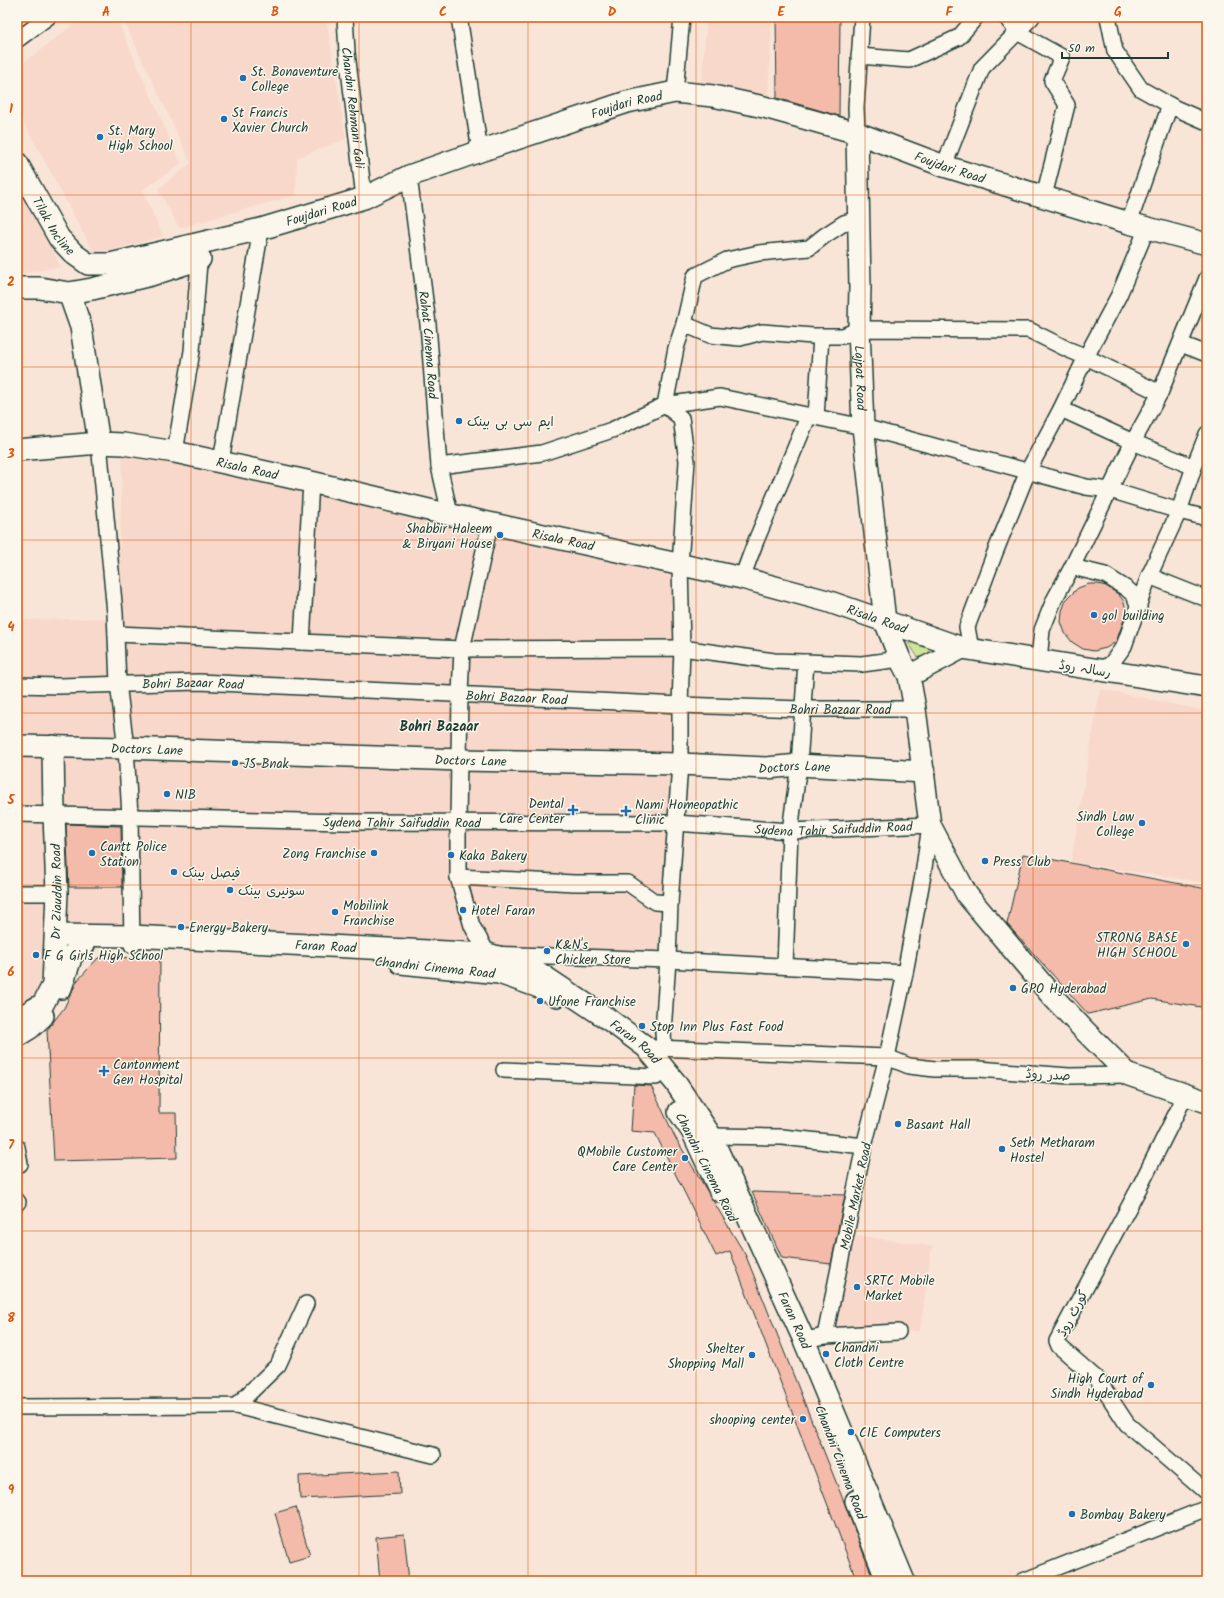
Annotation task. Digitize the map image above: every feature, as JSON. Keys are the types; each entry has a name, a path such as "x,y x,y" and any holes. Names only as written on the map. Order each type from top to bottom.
{"street":[{"path":"17,40 48,17"},
{"name":"Chandni Rehmani Gali","path":"345,17 347,52 364,198"},
{"path":"459,17 480,151"},
{"path":"675,92 682,17"},
{"path":"857,133 856,107 858,56 862,17"},
{"path":"858,56 909,60 959,37 976,17"},
{"path":"1006,17 1017,32 1062,57 1052,81 1067,106 1044,196"},
{"path":"944,166 982,68 1032,17"},
{"path":"1108,17 1115,50 1141,89 1170,105 1207,122"},
{"name":"Foujdari Road","path":"110,264 200,251 261,229 364,198 409,176 480,151 627,102 675,92 713,96 764,107 857,133 944,166 1138,226 1207,244"},
{"path":"116,634 462,649 682,648 774,661 904,667 967,649 967,627 1028,471 1062,409 1086,356 1119,295 1170,105"},
{"name":"Lajpat Road","path":"857,133 860,287 859,329 863,427 885,621 904,667 915,710 930,825"},
{"name":"Tilak Incline","path":"17,163 58,238 74,254 88,264 110,264"},
{"name":"Rahat Cinema Road","path":"409,176 428,324 439,466 450,514"},
{"path":"665,405 676,348 684,324 695,276 726,260 759,253 809,248 844,223 858,219"},
{"path":"221,461 261,229"},
{"path":"17,288 40,288 69,293 92,289 143,276 200,251 192,351 175,452"},
{"path":"1039,660 1042,630 1054,600 1072,567 1132,442 1160,393 1207,278"},
{"path":"69,293 80,327 99,443 116,634 118,683 126,748 130,816 131,941"},
{"path":"684,324 710,334 740,338 762,332 843,336 859,329 1028,330 1086,356 1160,393"},
{"path":"742,578 755,543 812,416 821,336"},
{"path":"1181,344 1207,354"},
{"path":"439,466 542,453 612,430 665,405 720,396 863,427 1086,487 1110,490 1207,518"},
{"path":"655,1048 663,1032 675,823 680,764 682,648 680,564 687,461 681,418 665,405"},
{"path":"1062,409 1132,442 1194,466"},
{"path":"1098,670 1111,664 1124,646 1149,576 1179,511 1194,466 1207,434"},
{"name":"Risala Road","path":"17,450 99,443 123,444 221,461 490,524 742,578 827,601 967,649"},
{"path":"302,642 311,482"},
{"path":"490,524 462,649 458,823 458,877 472,926 488,954 668,960 905,972"},
{"path":"1072,567 1105,575 1134,595 1138,607"},
{"path":"1149,576 1207,599"},
{"name":"رسالہ روڈ","path":"967,649 1207,687"},
{"path":"784,966 790,831 799,765 806,662"},
{"name":"Bohri Bazaar Road","path":"17,685 59,686 118,683 199,682 680,705 915,710"},
{"name":"Doctors Lane","path":"17,746 126,748 460,760 680,764 766,768 799,765 924,772"},
{"name":"Dr Ziauddin Road","path":"17,1019 43,1004 53,985 57,893 53,746"},
{"name":"Sydena Tahir Saifuddin Road","path":"17,814 344,822 675,823 790,831 930,825"},
{"path":"930,825 967,895 1052,996 1129,1075"},
{"name":"Mobile Market Road","path":"825,1336 864,1146 887,1057 905,972 924,875 930,825"},
{"path":"458,877 574,883 628,883 655,902 670,903"},
{"path":"17,893 57,893"},
{"name":"Faran Road","path":"56,940 131,941 488,954 527,965 608,1019 655,1048 674,1082 711,1136 804,1340 904,1581"},
{"name":"Chandni Cinema Road","path":"56,940 84,945 131,941 311,954 499,973 546,991 586,1012 619,1038 656,1078 692,1131 798,1352 887,1581"},
{"name":"Dr Ziauddin Road","path":"17,1036 42,1019 64,982 72,955 84,945"},
{"name":"صدر روڈ","path":"655,1048 887,1057 910,1066 935,1069 979,1069 1069,1076 1129,1075 1207,1102"},
{"path":"504,1070 656,1078"},
{"name":"کورٹ روڈ","path":"1186,1094 1139,1188 1057,1341 1059,1346 1098,1380 1127,1424 1207,1493"},
{"path":"711,1136 782,1138 864,1146"},
{"path":"17,1147 20,1164"},
{"path":"236,1406 278,1364 306,1304"},
{"path":"804,1340 825,1336 898,1332"},
{"path":"17,1407 236,1406 433,1455"},
{"path":"1023,1581 1207,1508"}],"shaded area":[{"name":"St. Mary High School","path":"83,17 116,17 181,164 142,190 163,236 95,255 17,110 17,68"},
{"name":"St. Bonaventure College","path":"122,17 326,17 346,139 297,158 296,195 179,228 158,189 191,163"},
{"path":"707,17 772,17 768,100 701,83"},
{"path":"20,168 60,267 17,274 17,169"},
{"name":"Bohri Bazaar","path":"123,444 680,565 668,960 84,945 17,1036 17,620 123,618 119,556"},
{"name":"Sindh Law College","path":"1100,689 1207,711 1207,883 1071,862"},
{"path":"854,1235 932,1246 920,1331 835,1330"}],"green space":[{"path":"904,636 943,647 923,665"}],"building":[{"path":"776,17 840,17 839,116 777,98"},
{"name":"gol building","path":"1089,584 1106,586 1118,594 1123,600 1127,611 1116,642 1106,648 1094,651 1083,649 1072,642 1065,633 1061,622 1062,611 1066,600 1078,588"},
{"name":"Cantt Police Station","path":"66,824 121,826 122,887 69,887"},
{"path":"1023,854 1207,889 1207,1008 1152,999 1088,1014 1007,924"},
{"name":"Cantonment Gen Hospital","path":"160,957 159,1113 176,1113 177,1158 54,1161 47,1030 64,1008 77,981 98,958"},
{"name":"shooping center","path":"634,1085 651,1086 675,1137 746,1256 874,1581 857,1581 730,1251 716,1256 655,1133 631,1131"},
{"path":"752,1192 845,1195 831,1264 782,1258"},
{"path":"399,1471 400,1494 300,1499 299,1476"},
{"path":"296,1507 310,1556 289,1562 275,1513"},
{"path":"404,1534 409,1581 380,1581 376,1537"}],"place":[{"name":"St. Bonaventure College","path":"243,78"},
{"name":"St Francis Xavier Church","path":"224,119"},
{"name":"St. Mary High School","path":"100,137"},
{"name":"ایم سی بی بینک","path":"459,421"},
{"name":"Shabbir Haleem & Biryani House","path":"500,535"},
{"name":"gol building","path":"1094,615"},
{"name":"JS Bnak","path":"235,763"},
{"name":"NIB","path":"167,794"},
{"name":"Dental Care Center","path":"573,810"},
{"name":"Nami Homeopathic Clinic","path":"626,811"},
{"name":"Sindh Law College","path":"1142,823"},
{"name":"Cantt Police Station","path":"92,853"},
{"name":"Zong Franchise","path":"374,853"},
{"name":"Kaka Bakery","path":"451,855"},
{"name":"Press Club","path":"985,861"},
{"name":"فیصل بینک","path":"174,872"},
{"name":"سونیری بینک","path":"230,890"},
{"name":"Hotel Faran","path":"463,910"},
{"name":"Mobilink Franchise","path":"335,912"},
{"name":"Energy Bakery","path":"181,927"},
{"name":"STRONG BASE HIGH SCHOOL","path":"1186,944"},
{"name":"K&N's Chicken Store","path":"547,951"},
{"name":"F G Girls High School","path":"36,955"},
{"name":"GPO Hyderabad","path":"1013,988"},
{"name":"Ufone Franchise","path":"540,1001"},
{"name":"Stop Inn Plus Fast Food","path":"642,1026"},
{"name":"Cantonment Gen Hospital","path":"104,1071"},
{"name":"Basant Hall","path":"898,1124"},
{"name":"Seth Metharam Hostel","path":"1002,1149"},
{"name":"QMobile Customer Care Center","path":"685,1158"},
{"name":"SRTC Mobile Market","path":"857,1287"},
{"name":"Chandni Cloth Centre","path":"826,1354"},
{"name":"Shelter Shopping Mall","path":"752,1355"},
{"name":"High Court of Sindh Hyderabad","path":"1151,1385"},
{"name":"shooping center","path":"803,1419"},
{"name":"CIE Computers","path":"851,1432"},
{"name":"Bombay Bakery","path":"1072,1514"}],"district":[{"name":"Bohri Bazaar","path":"439,726"}]}
